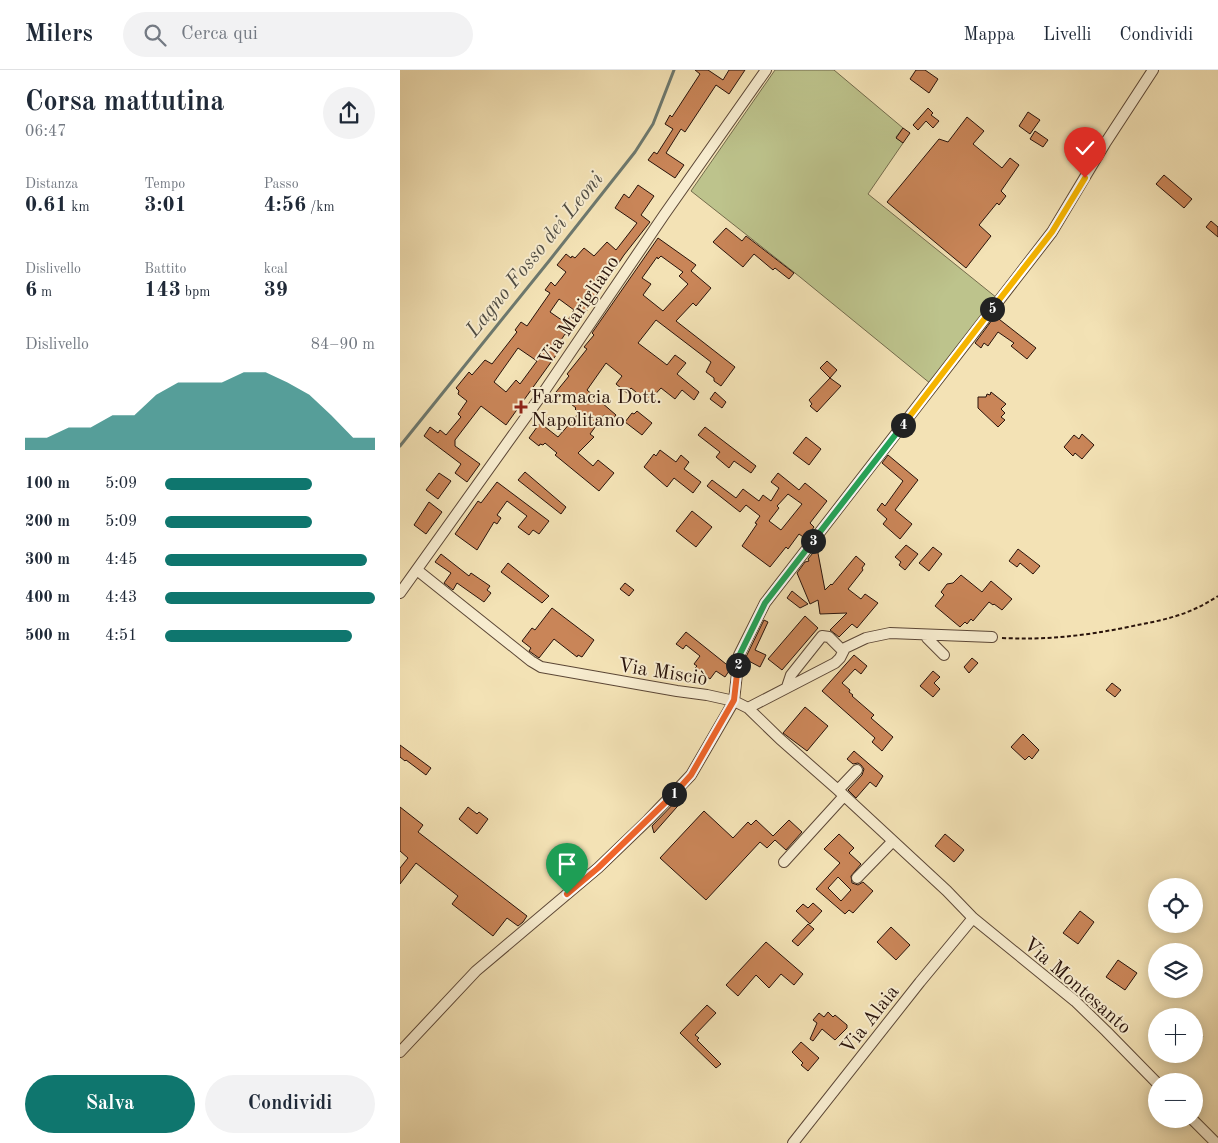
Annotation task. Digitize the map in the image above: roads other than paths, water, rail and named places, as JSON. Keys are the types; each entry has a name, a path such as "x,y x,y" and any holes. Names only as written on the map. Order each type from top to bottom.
{"street":[{"name":"Via Marigliano","path":"400,594 543,393 664,215 766,70"},
{"path":"400,1052 476,970 598,868 691,775 734,700 739,656 765,603 1052,232 1106,142 1153,70"},
{"name":"Via Misciò","path":"417,570 532,662 541,667 734,700 748,708 954,897 973,918"},
{"path":"748,708 835,663 848,646 866,638 890,633 992,638"},
{"path":"927,635 929,641 944,655"},
{"path":"788,688 790,675 822,636 829,637 843,651"},
{"path":"784,862 858,770"},
{"path":"856,878 893,841"},
{"name":"Via Montesanto","path":"973,918 1074,1001 1106,1030 1148,1074"},
{"name":"Via Alaia","path":"793,1143 973,918"},
{"path":"1201,1128 1216,1143"}],"waterway":[{"name":"Lagno Fosso dei Leoni","path":"400,446 635,152 653,124 674,70"}],"place":[{"name":"Farmacia Dott. Napolitano","path":"521,407"}]}
